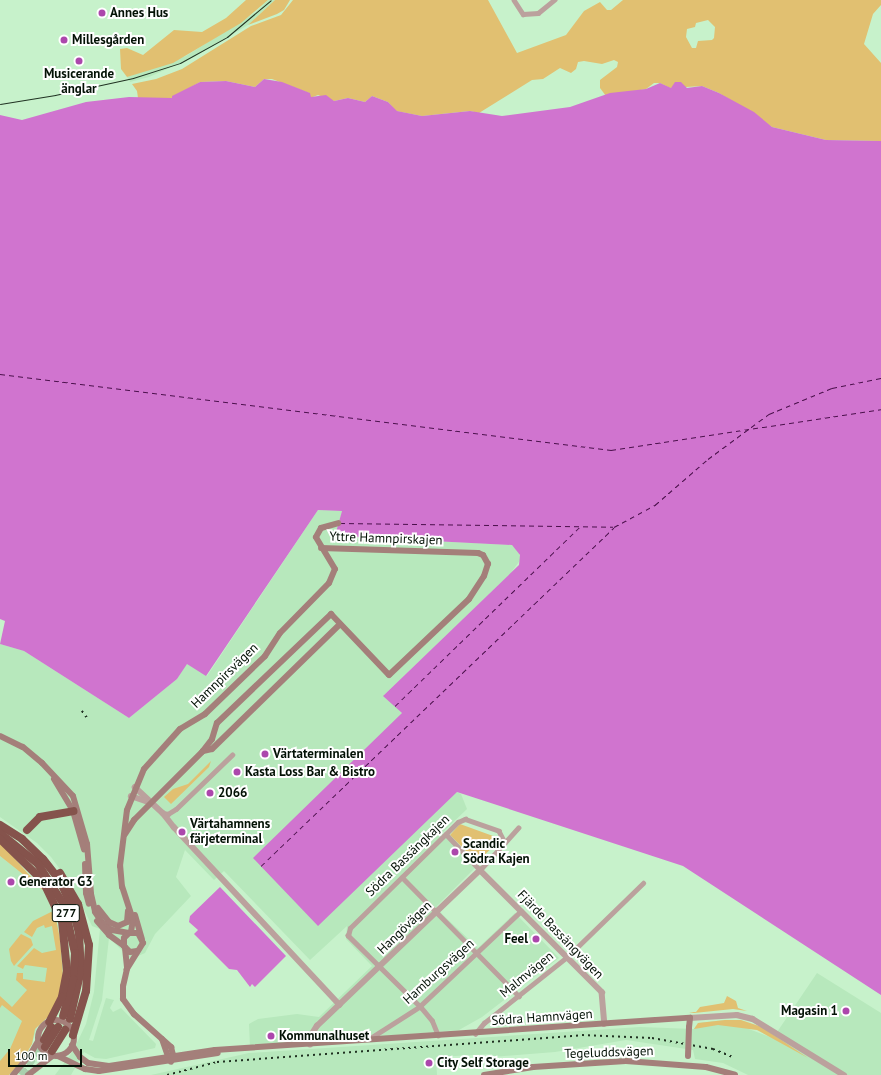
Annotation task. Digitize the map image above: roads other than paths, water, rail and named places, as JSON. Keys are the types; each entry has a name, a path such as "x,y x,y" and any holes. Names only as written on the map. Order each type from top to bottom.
{"highway":[{"path":"27,830 40,817 75,810"},
{"name":"277","path":"0,825 34,850 60,881 77,924 81,970 78,991 66,1018 75,965 73,937 66,911 58,892 38,864 0,833"},
{"path":"0,839 43,881 62,921 67,971 56,1026 48,1049"},
{"path":"34,850 51,864 68,885 86,932 88,976 73,1035"},
{"path":"48,1049 56,1026"}],"main road":[{"name":"Yttre Hamnpirskajen","path":"338,523 326,525 318,531 317,541 321,548 478,553 488,560 484,576 469,599 389,675"},
{"name":"Hamnpirsvägen","path":"130,933 134,921 126,896 120,866 124,834 135,787 152,757 180,729 205,714 265,656 280,633 329,583 334,572 334,566 321,548"},
{"name":"Hamnpirsvägen","path":"124,834 134,820 202,752 212,739 217,724 331,614 389,675"},
{"name":"Hamnpirsvägen","path":"202,752 212,749 340,624"},
{"path":"0,736 23,748 42,763 75,810 87,844 92,904 104,924 117,932 138,933 143,941 127,969 122,990 124,1002 171,1047 170,1058"},
{"path":"75,810 84,850 86,893 90,908 104,930 130,952 137,951"},
{"path":"91,889 101,913 109,922 118,926 128,920 126,896"},
{"name":"Hamnpirsvägen","path":"126,896 136,917 143,941"},
{"path":"127,969 124,938 130,933"},
{"path":"687,1064 690,1018"},
{"name":"Södra Hamnvägen","path":"72,1045 80,1058 97,1065 110,1066 224,1051 690,1018"},
{"path":"14,1075 30,1055 48,1049 66,1053 72,1045 73,1035 64,1022 56,1026"},
{"path":"28,1075 48,1049"},
{"name":"Södra Hamnvägen","path":"48,1049 90,1070 131,1068 170,1058"},
{"name":"Tegeluddsvägen","path":"484,1075 533,1067 626,1061 687,1064 718,1068 735,1075"},
{"path":"108,1075 131,1068"}],"street":[{"path":"514,0 523,14 538,13 554,0"},
{"path":"163,813 172,812 176,809 232,755"},
{"path":"135,787 163,813 174,827 340,1005"},
{"path":"132,796 151,803"},
{"name":"Södra Bassängkajen","path":"381,966 348,936 350,928 446,834 465,819 499,831 505,843"},
{"name":"Hangövägen","path":"310,1045 312,1032 480,870 518,828"},
{"path":"446,834 480,870"},
{"name":"Fjärde Bassängvägen","path":"480,870 602,992 605,1024"},
{"path":"402,877 519,996"},
{"name":"Malmvägen","path":"475,1034 484,1023 567,957 643,883"},
{"name":"Hamburgsvägen","path":"366,1041 419,1007 522,911"},
{"path":"381,966 432,1021 438,1036"},
{"name":"Södra Hamnvägen","path":"690,1018 737,1015 753,1019 844,1075"}],"tunnel":[{"path":"65,1030 70,1019"},
{"path":"21,1075 43,1043"}],"tram line":[{"path":"0,104 55,95 133,78 180,63 227,37 271,0"}],"railway":[{"path":"82,711 88,719"},
{"path":"167,1075 217,1062 582,1035 652,1038 713,1049 733,1057"}],"place":[{"name":"Annes Hus","path":"102,13"},
{"name":"Millesgården","path":"64,40"},
{"name":"Musicerande änglar","path":"79,61"},
{"name":"Värtaterminalen","path":"265,754"},
{"name":"Kasta Loss Bar & Bistro","path":"237,772"},
{"name":"2066","path":"210,793"},
{"name":"Värtahamnens färjeterminal","path":"182,832"},
{"name":"Scandic Södra Kajen","path":"455,852"},
{"name":"Generator G3","path":"11,882"},
{"name":"Feel","path":"536,939"},
{"name":"Magasin 1","path":"846,1011"},
{"name":"Kommunalhuset","path":"271,1036"},
{"name":"City Self Storage","path":"429,1063"}]}
